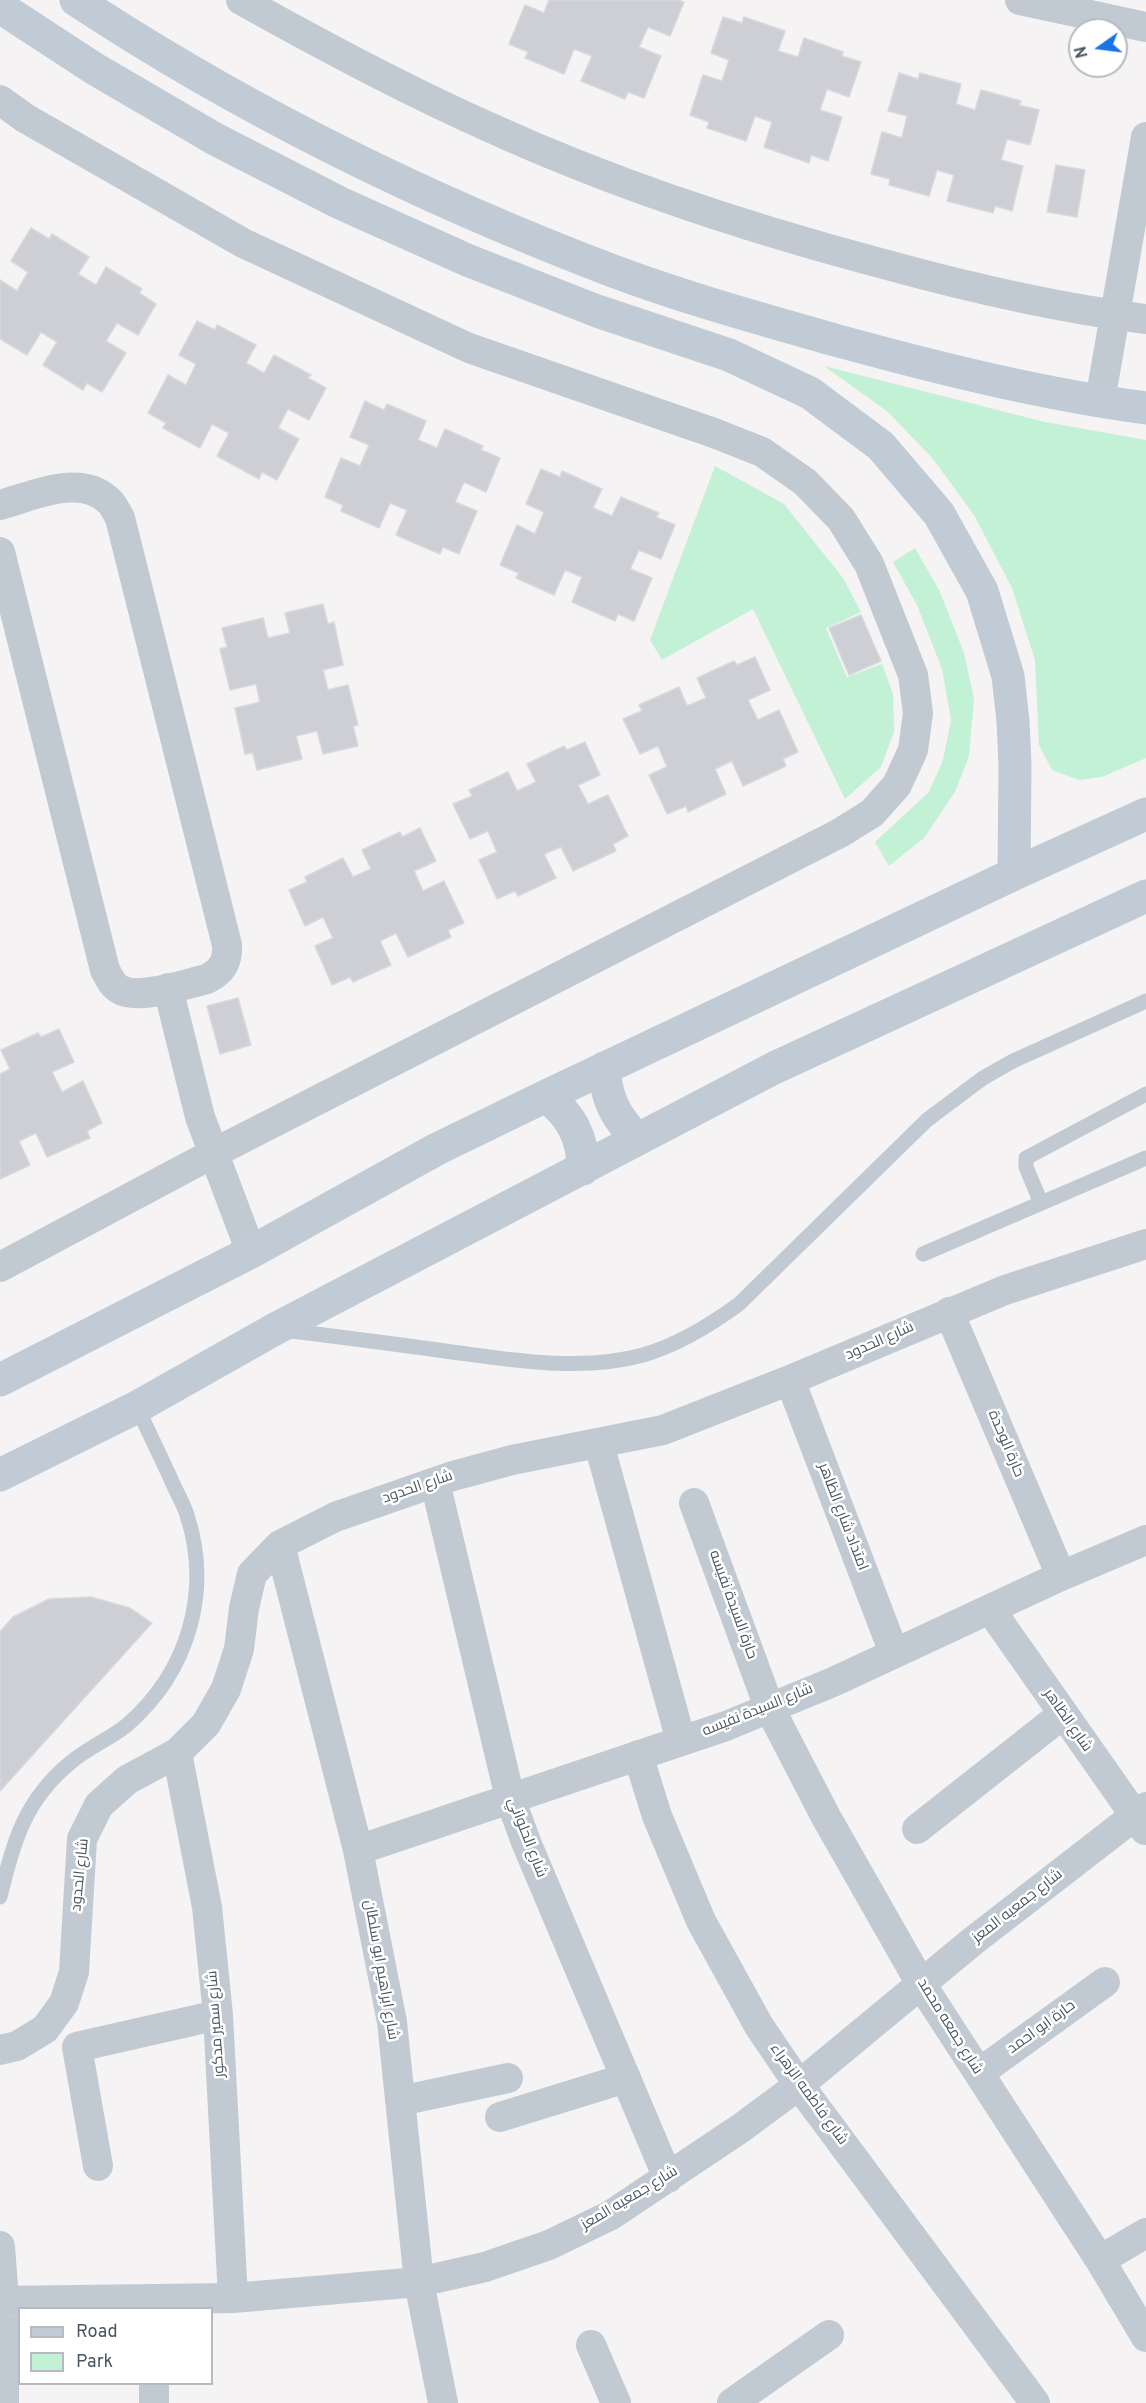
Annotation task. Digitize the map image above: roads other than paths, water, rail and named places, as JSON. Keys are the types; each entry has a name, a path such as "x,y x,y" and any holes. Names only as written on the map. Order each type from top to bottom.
{"street":[{"path":"76,0 237,98 359,161 484,218 615,272 748,315 922,364 1100,402 1146,408"},
{"path":"241,0 345,58 492,129 643,190 798,241 955,283 1115,315 1146,319"},
{"path":"1020,0 1146,27"},
{"path":"0,7 95,69 215,139 340,203 467,260 597,311 729,355 810,393 881,446 939,514 982,591 1008,676 1015,765 1014,874"},
{"path":"0,100 25,118 243,243 470,348 762,452 805,482 841,519 869,564 913,675 918,713 913,750 897,785 872,813 829,838 212,1154 0,1268"},
{"path":"1100,402 1146,137"},
{"path":"0,505 80,487 97,492 111,502 120,518 227,945 224,966 207,979 142,994 130,993 119,989 105,970 0,552"},
{"path":"0,1380 251,1252 437,1149 1014,874 1146,814"},
{"path":"0,1475 137,1407 275,1329 774,1068 1146,896"},
{"path":"168,988 189,1078 212,1154 251,1252"},
{"path":"604,1068 609,1100 626,1128 638,1139"},
{"path":"546,1096 560,1107 579,1135 583,1152 583,1169"},
{"name":"شارع الحدود","path":"0,2050 17,2046 45,2029 64,2003 74,1972 82,1839 99,1805 128,1780 177,1753 206,1724 226,1689 238,1649 252,1574 279,1545 335,1517 435,1482 512,1460 663,1430 790,1380 1005,1290 1146,1244"},
{"name":"حارة الوحدة","path":"949,1312 1061,1576"},
{"name":"امتداد شارع الظاهر","path":"790,1380 894,1653"},
{"path":"598,1444 681,1741"},
{"name":"شارع الحلواني","path":"435,1482 510,1798 526,1842 668,2178"},
{"name":"حارة السيدة نفيسه","path":"694,1503 770,1707"},
{"name":"شارع السيدة نفيسه","path":"358,1850 726,1726 833,1682 1061,1576 1146,1540"},
{"name":"شارع ابراهيم ابو سلطان","path":"279,1545 358,1850 392,2022 419,2282 443,2403"},
{"name":"شارع الظاهر","path":"990,1609 1063,1714 1142,1818"},
{"name":"شارع جمعه محمد","path":"770,1707 826,1817 921,1984 1100,2260 1146,2337"},
{"path":"917,1829 1063,1714"},
{"name":"شارع سمير مدكور","path":"177,1753 207,1907 218,2015 233,2298"},
{"name":"شارع فاطمه الزهراء","path":"638,1755 657,1816 701,1921 759,2026 799,2085 1035,2403"},
{"name":"شارع جمعيه المعز","path":"2,2301 157,2303 419,2282 485,2267 549,2245 611,2215 668,2178 799,2085 921,1984 1142,1818"},
{"name":"حارة ابو احمد","path":"979,2073 1105,1982"},
{"path":"99,2166 77,2047 218,2015"},
{"path":"400,2101 508,2078"},
{"path":"500,2117 626,2078"},
{"path":"1100,2260 1146,2233"},
{"path":"0,2246 4,2403"},
{"path":"751,2398 830,2335"},
{"path":"591,2345 616,2403"},
{"path":"154,2385 154,2403"}],"lane":[{"path":"275,1329 528,1361 611,1361 642,1355 664,1347 685,1339 715,1322 739,1304 918,1128 954,1098 1013,1061 1146,1001"},
{"path":"1041,1203 1026,1167 1026,1158 1146,1094"},
{"path":"924,1254 1146,1158"},
{"path":"0,1897 12,1848 35,1800 52,1779 71,1762 125,1726 154,1699 176,1666 190,1630 197,1591 196,1552 186,1514 137,1407"}]}
